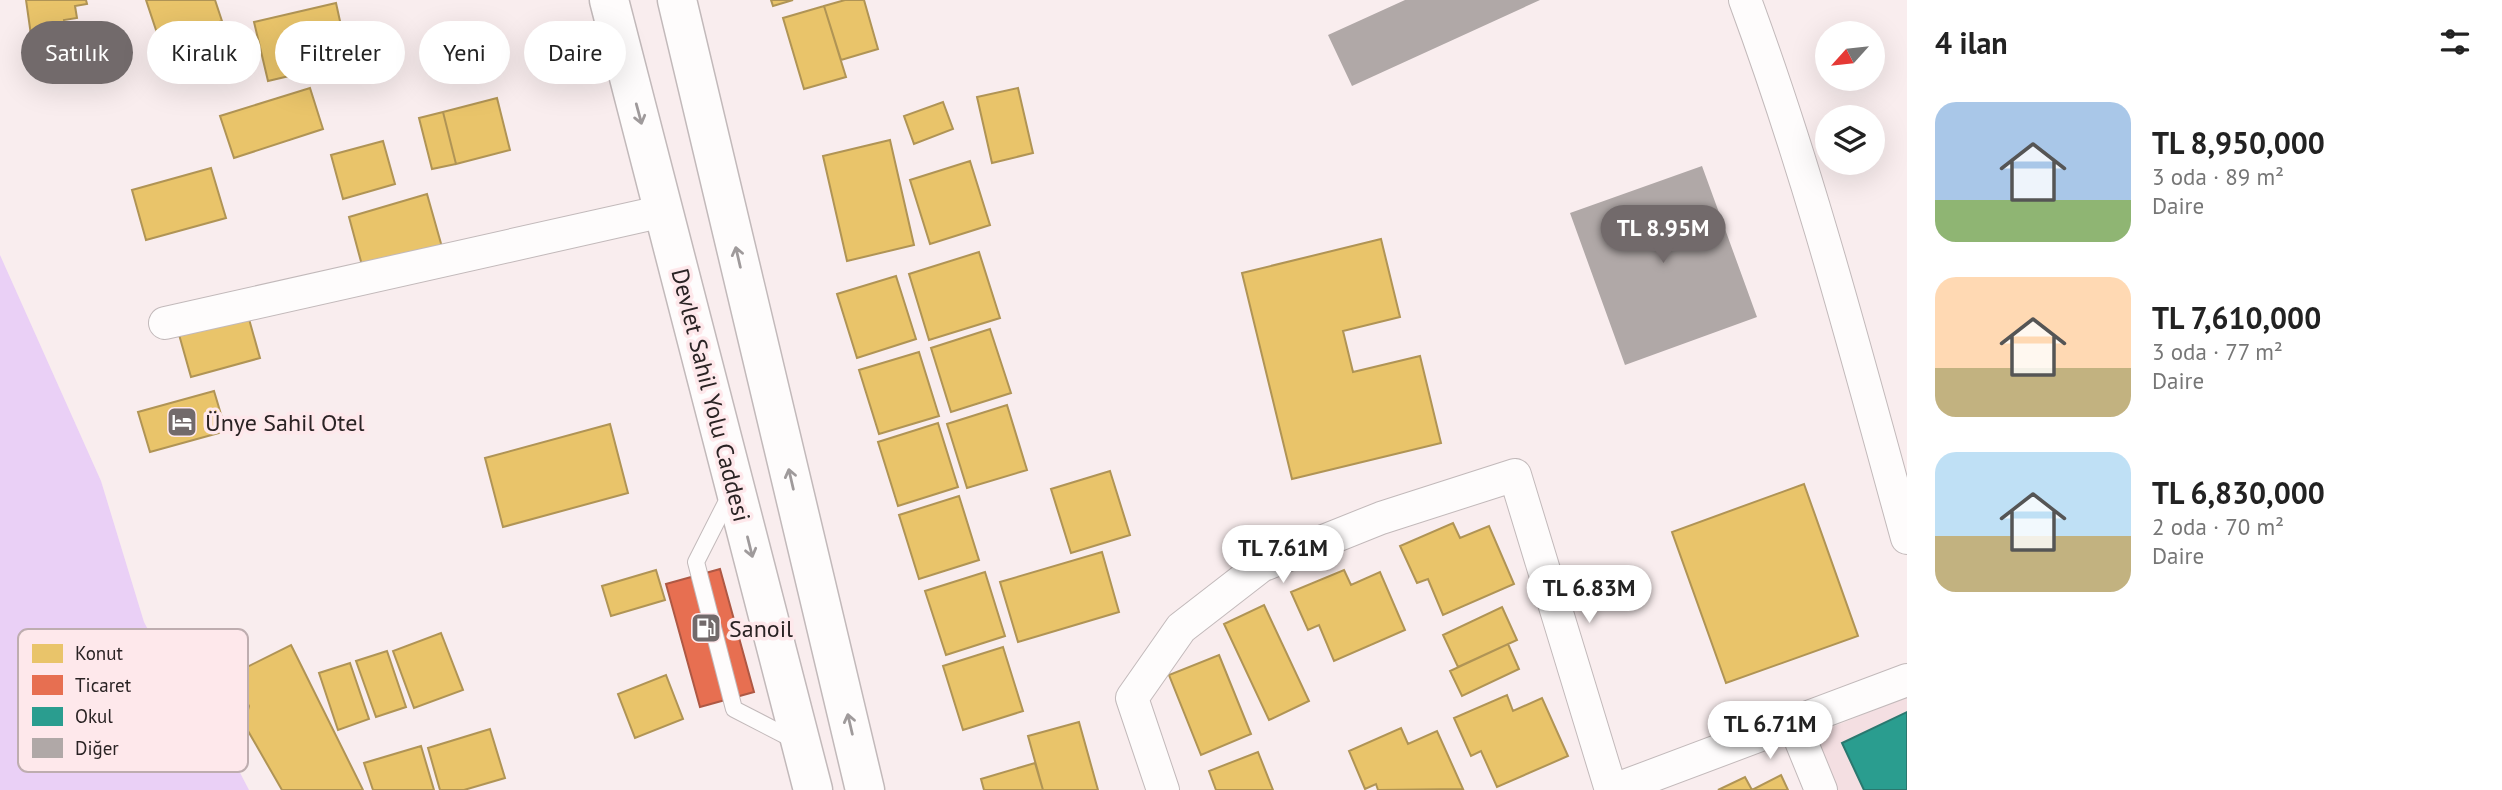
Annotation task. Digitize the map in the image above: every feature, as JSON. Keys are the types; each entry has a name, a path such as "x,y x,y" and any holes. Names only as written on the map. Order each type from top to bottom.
{"main road":[{"name":"Devlet Sahil Yolu Caddesi","path":"609,0 813,790"},
{"path":"677,0 865,790"}],"street":[{"path":"1745,0 1773,75 1843,307 1907,538"},
{"path":"165,323 664,211"},
{"path":"1163,790 1132,698 1181,628 1261,566 1381,518 1516,475 1613,790 1907,680"},
{"path":"1794,724 1821,790"}],"lane":[{"path":"735,487 696,562 734,709 801,744"}],"shaded area":[{"path":"0,255 101,481 148,629 18,629 18,772 240,772 249,790 0,790"},
{"path":"1907,697 1907,790 1836,790 1812,735"}],"building: Konut":[{"path":"26,0 86,0 87,4 75,6 77,18 64,21 29,21"},
{"path":"146,0 215,0 222,21 153,21"},
{"path":"771,0 793,0 773,6"},
{"path":"845,0 864,0 878,49 841,60 824,6"},
{"path":"336,3 340,21 275,21 275,79 268,81 261,52 261,21 258,21"},
{"path":"824,6 846,77 804,89 783,18"},
{"path":"310,88 323,129 234,158 220,116"},
{"path":"1018,88 1033,153 992,163 977,97"},
{"path":"497,98 510,150 456,164 443,112"},
{"path":"943,102 953,129 914,144 904,116"},
{"path":"443,112 456,164 432,169 419,118"},
{"path":"890,140 914,245 847,261 823,156"},
{"path":"383,141 395,184 343,199 331,155"},
{"path":"970,161 990,225 930,244 910,180"},
{"path":"211,168 226,218 146,240 132,190"},
{"path":"427,194 442,247 363,269 349,217"},
{"path":"1381,239 1400,317 1343,331 1353,372 1420,356 1441,443 1292,479 1242,273"},
{"path":"979,252 1000,318 929,340 909,274"},
{"path":"896,276 916,339 857,358 837,294"},
{"path":"247,312 260,358 191,377 178,331"},
{"path":"990,329 1011,393 951,412 931,348"},
{"path":"919,352 939,416 879,434 859,370"},
{"name":"Ünye Sahil Otel","path":"214,391 226,431 150,452 138,412"},
{"path":"1007,405 1027,470 967,488 947,424"},
{"path":"938,423 958,487 898,506 878,442"},
{"path":"610,424 628,493 503,527 485,458"},
{"path":"1110,471 1130,535 1071,553 1051,489"},
{"path":"1804,484 1858,636 1726,683 1672,532"},
{"path":"959,496 979,560 919,579 899,515"},
{"path":"1453,523 1460,538 1489,526 1514,584 1443,615 1428,579 1417,583 1400,546"},
{"path":"1102,552 1119,612 1018,642 1000,582"},
{"path":"656,570 665,600 611,616 602,586"},
{"path":"1344,570 1351,585 1380,572 1405,630 1334,661 1319,625 1308,630 1291,592"},
{"path":"985,572 1005,636 946,655 925,591"},
{"path":"1264,605 1309,701 1269,720 1224,624"},
{"path":"1502,607 1517,640 1458,667 1443,635"},
{"path":"441,633 463,690 414,708 393,651"},
{"path":"1508,644 1519,669 1462,696 1450,671"},
{"path":"291,645 363,790 282,790 248,731 248,666"},
{"path":"1003,647 1023,711 963,730 943,666"},
{"path":"387,651 406,707 376,717 356,661"},
{"path":"1219,655 1251,734 1201,755 1169,675"},
{"path":"350,663 369,719 338,730 319,673"},
{"path":"666,675 683,719 635,738 618,694"},
{"path":"1507,695 1513,711 1542,698 1568,756 1497,787 1481,751 1471,756 1454,718"},
{"path":"1079,722 1098,790 1043,790 1028,736"},
{"path":"1401,728 1408,744 1437,731 1463,789 1378,790 1376,784 1365,789 1349,751"},
{"path":"490,729 505,778 464,790 440,790 428,748"},
{"path":"421,746 434,790 373,790 364,763"},
{"path":"1258,752 1273,790 1216,790 1209,771"},
{"path":"1035,763 1043,790 984,790 981,779"},
{"path":"1781,775 1788,790 1752,790"},
{"path":"1745,777 1752,790 1718,790"}],"building: Ticaret":[{"path":"720,569 754,692 700,707 666,584"}],"building: Okul":[{"path":"1907,712 1907,790 1864,790 1842,743"}],"building: Diğer":[{"path":"1405,0 1540,0 1352,86 1328,35"},
{"path":"1702,166 1757,317 1625,365 1570,213"}],"place":[{"name":"Ünye Sahil Otel","path":"182,422"},
{"name":"Sanoil","path":"706,628"}]}
